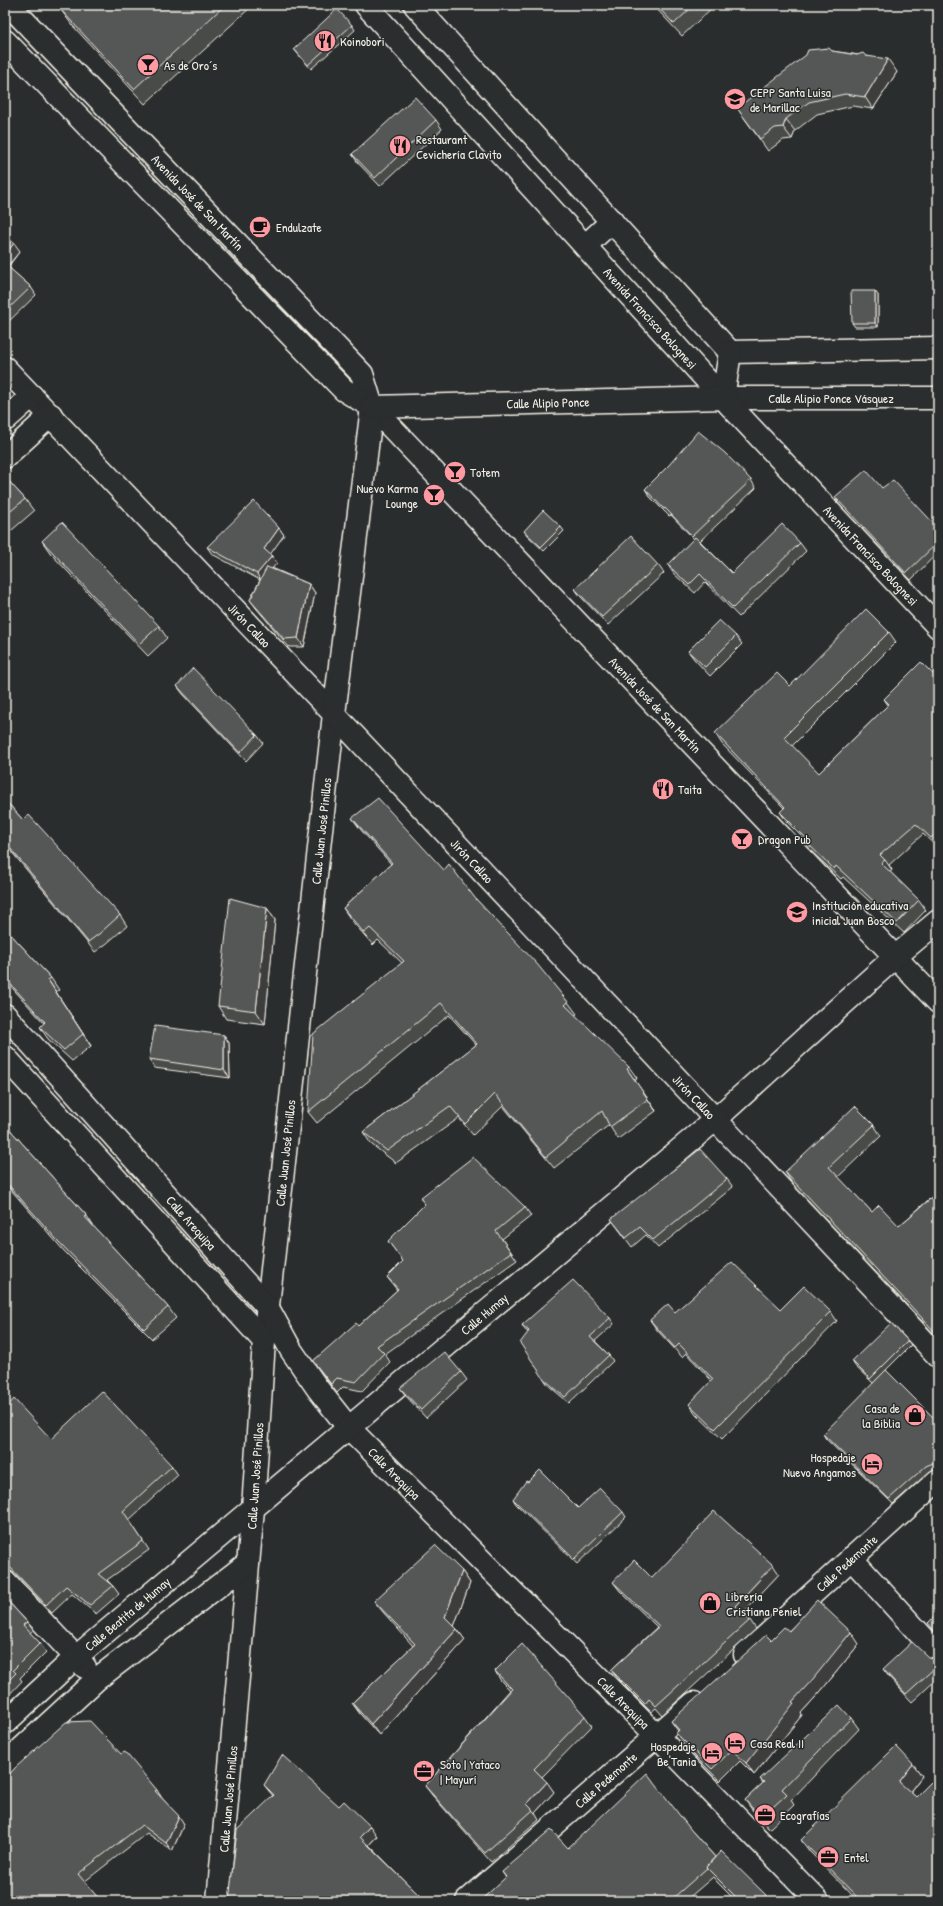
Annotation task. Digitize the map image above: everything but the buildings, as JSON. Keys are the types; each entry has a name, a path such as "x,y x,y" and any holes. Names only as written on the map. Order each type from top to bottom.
{"street":[{"name":"Avenida José de San Martín","path":"10,5 362,374 372,407"},
{"name":"Avenida Francisco Bolognesi","path":"366,5 723,398 938,628"},
{"path":"415,5 730,352 938,348"},
{"name":"Avenida José de San Martín","path":"5,41 344,390 372,407 938,1002"},
{"path":"585,246 612,221"},
{"path":"723,398 730,352"},
{"name":"Jirón Callao","path":"5,368 334,714 938,1356"},
{"path":"5,420 32,396"},
{"name":"Calle Alipio Ponce","path":"372,407 723,398"},
{"name":"Calle Alipio Ponce Vásquez","path":"723,398 938,398"},
{"name":"Calle Juan José Pinillos","path":"218,1901 253,1509 264,1340 334,714 372,407"},
{"path":"5,457 51,415"},
{"name":"Calle Humay","path":"253,1509 348,1427 716,1119 938,920"},
{"name":"Calle Arequipa","path":"5,1015 268,1308 291,1350 318,1390 348,1427 658,1736 818,1901"},
{"name":"Calle Arequipa","path":"5,1057 264,1340"},
{"name":"Calle Pedemonte","path":"728,1671 938,1480"},
{"name":"Calle Beatita de Humay","path":"5,1723 76,1657 253,1509"},
{"path":"851,1558 938,1654"},
{"path":"5,1764 97,1679 248,1563"},
{"path":"5,1582 97,1679"},
{"name":"Calle Pedemonte","path":"467,1901 533,1842 658,1736 710,1688"}],"place":[{"name":"Koinobori","path":"325,41"},
{"name":"As de Oro´s","path":"148,65"},
{"name":"CEPP Santa Luisa de Marillac","path":"735,99"},
{"name":"Restaurant Cevichería Clavito","path":"400,146"},
{"name":"Endulzate","path":"260,227"},
{"name":"Totem","path":"455,472"},
{"name":"Nuevo Karma Lounge","path":"434,495"},
{"name":"Taita","path":"663,789"},
{"name":"Dragon Pub","path":"742,839"},
{"name":"Institución educativa inicial Juan Bosco","path":"797,912"},
{"name":"Casa de la Biblia","path":"915,1415"},
{"name":"Hospedaje Nuevo Angamos","path":"872,1464"},
{"name":"Librería Cristiana Peniel","path":"710,1603"},
{"name":"Casa Real II","path":"735,1743"},
{"name":"Hospedaje Be'Tania","path":"712,1753"},
{"name":"Soto | Yataco | Mayurí","path":"424,1771"},
{"name":"Ecografías","path":"765,1815"},
{"name":"Entel","path":"828,1857"}]}
